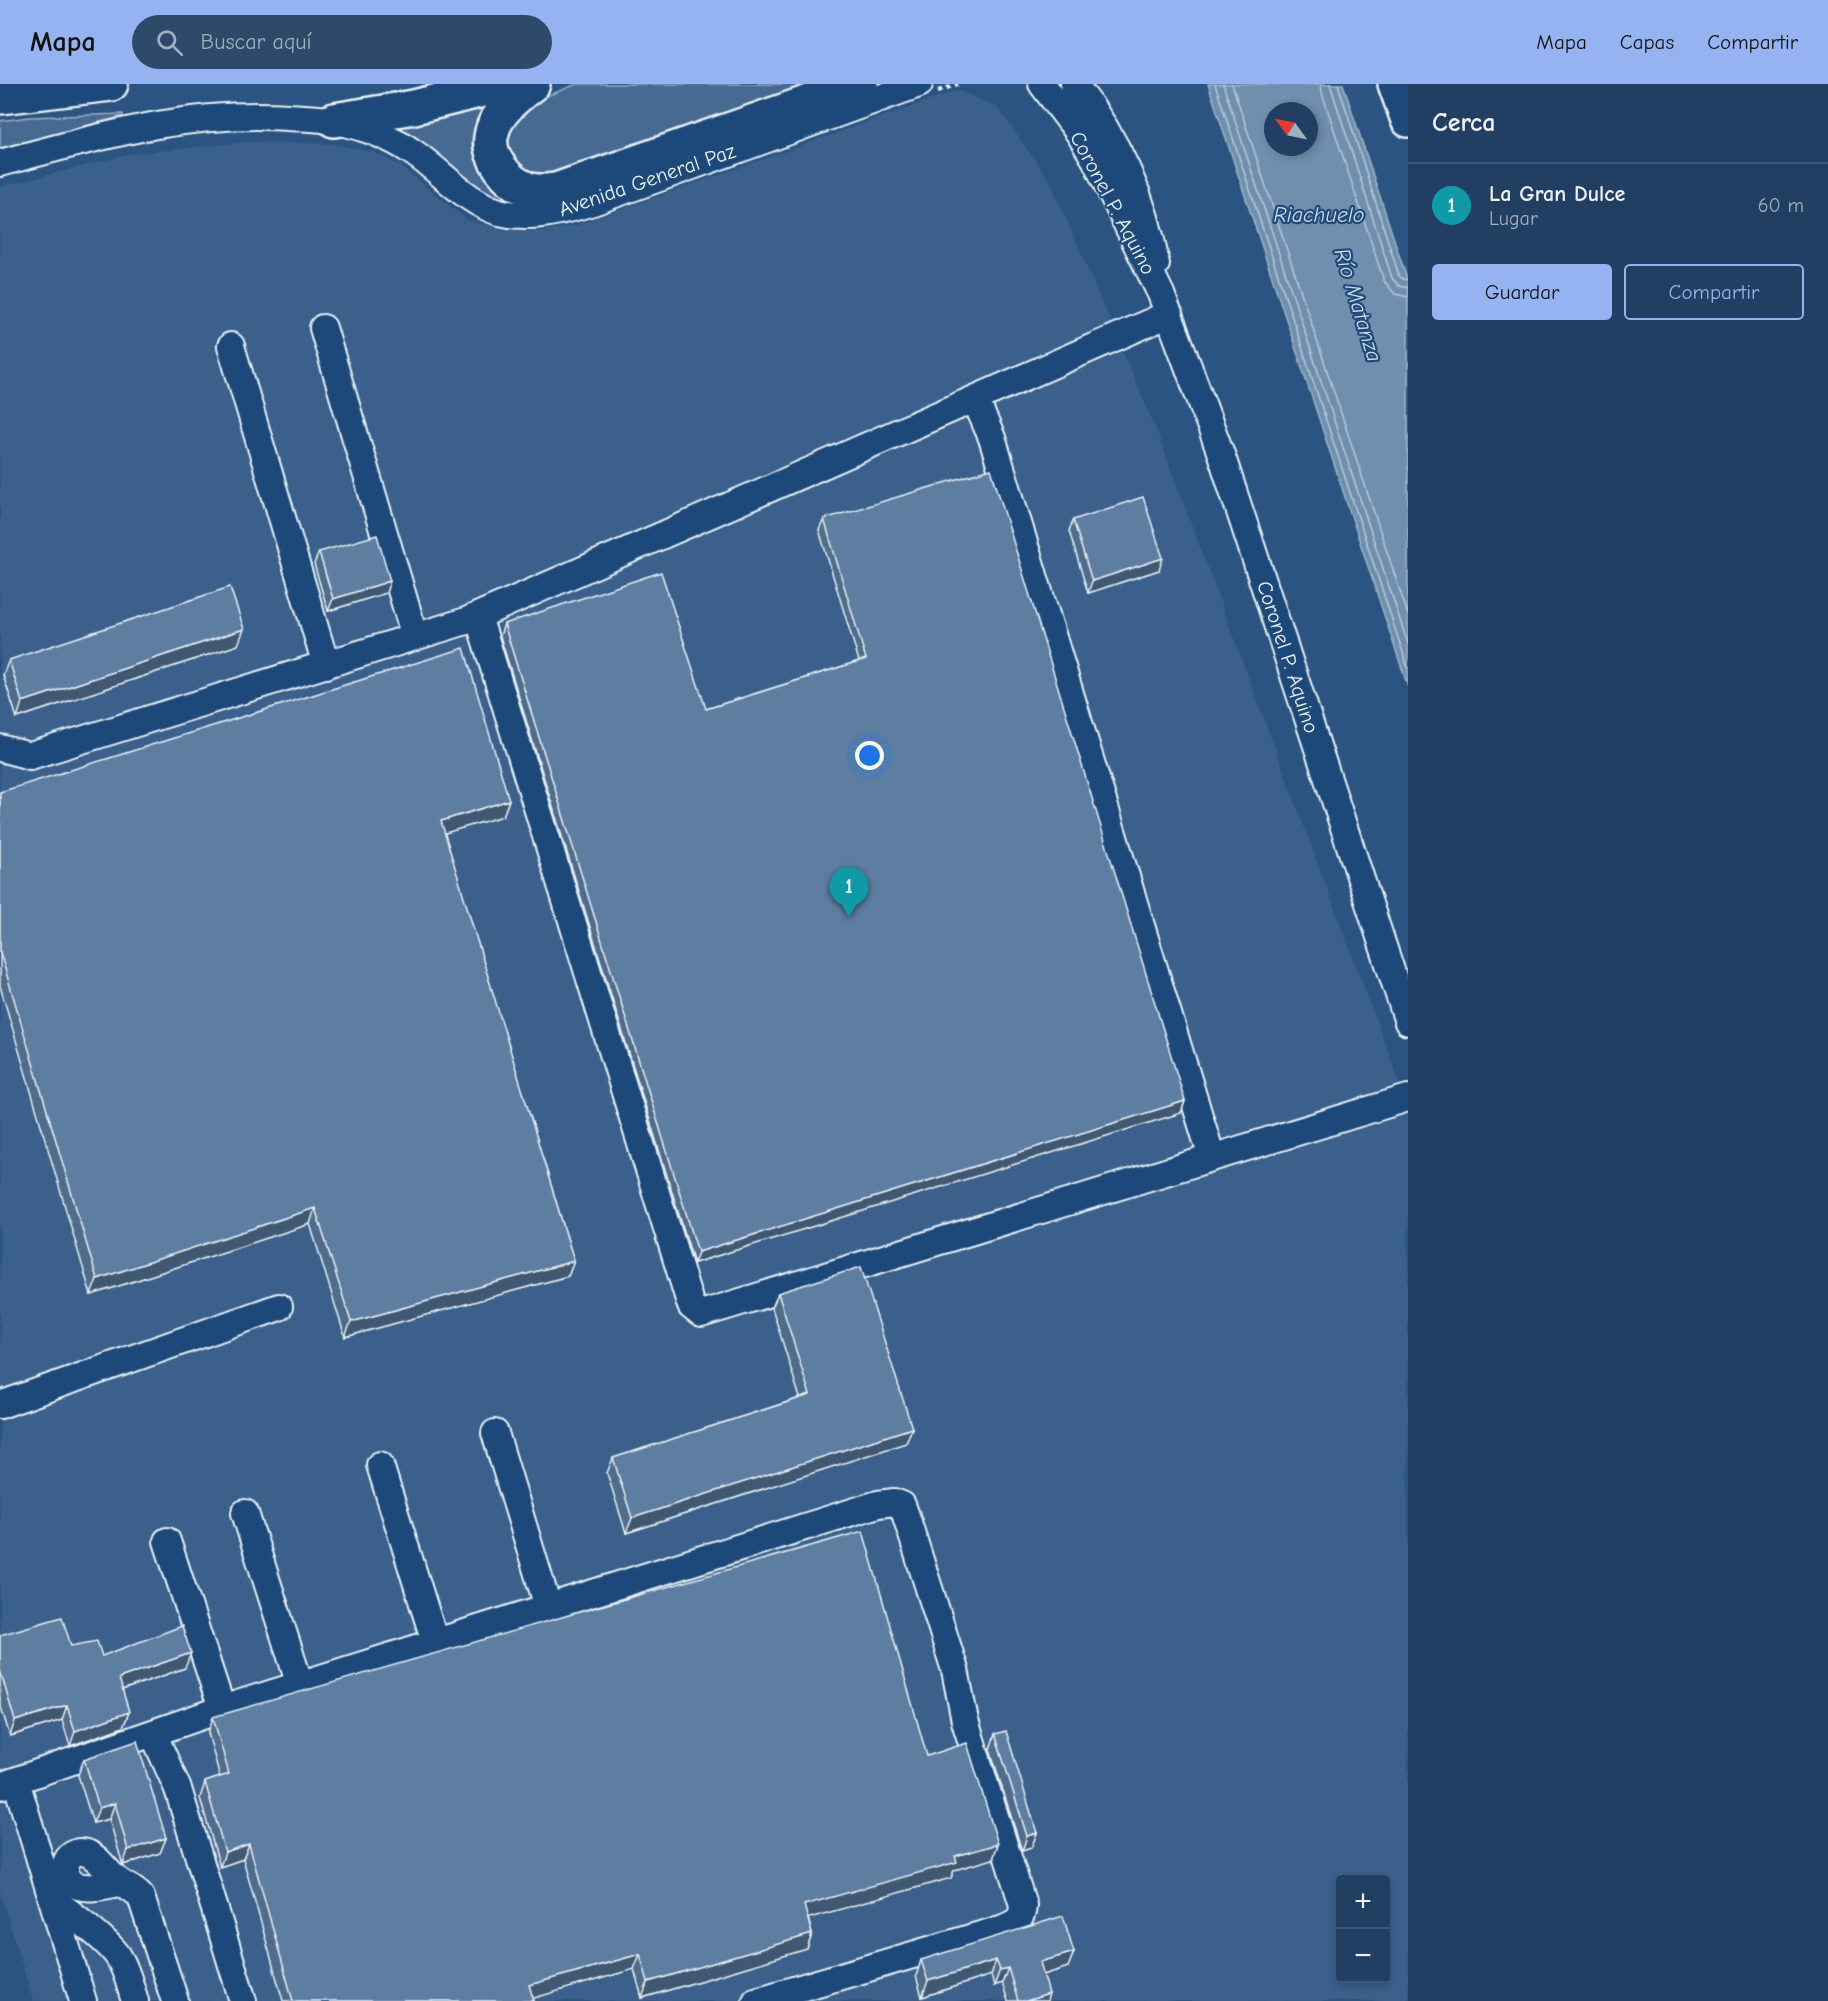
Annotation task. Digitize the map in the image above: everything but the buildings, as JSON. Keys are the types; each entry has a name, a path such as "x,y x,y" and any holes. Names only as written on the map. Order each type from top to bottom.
{"main road":[{"path":"0,97 111,84"},
{"path":"333,120 414,107 507,84"},
{"path":"533,84 504,110 495,123 490,138 493,154 510,179 524,188 540,192 556,190 861,84"},
{"path":"1395,84 1408,120"}],"street":[{"name":"Avenida General Paz","path":"0,163 115,133 164,123 216,117 273,116 333,120 376,133 395,142 414,153 483,205 499,212 527,215 560,212 593,202 919,84"},
{"name":"Coronel P. Aquino","path":"1042,84 1079,133 1095,159 1165,304 1221,454 1408,1022"},
{"name":"Coronel P. Aquino","path":"1074,84 1119,150 1134,184 1150,231 1165,304"},
{"path":"0,748 30,756 478,616 975,399 1165,304"},
{"path":"323,328 416,637"},
{"path":"231,346 326,665"},
{"path":"975,399 992,438 1212,1158"},
{"path":"478,616 691,1306 701,1314 1408,1098"},
{"path":"0,1405 279,1307"},
{"path":"495,1433 548,1607"},
{"path":"380,1465 435,1642"},
{"path":"82,2001 53,1900 8,1784 222,1709 878,1504 894,1502 902,1505 955,1670 965,1721 1023,1905 1022,1915 1016,1922 1000,1929 756,2001"},
{"path":"245,1513 300,1685"},
{"path":"167,1541 222,1709"},
{"path":"153,1733 178,1789 243,2001"},
{"path":"120,1883 136,1891 145,1904 175,2001"},
{"path":"53,1900 117,1955 124,1967 135,2001"}],"shaded area":[{"path":"577,84 826,84 544,178 513,166 505,137 527,104"},
{"path":"879,84 895,84 566,200 538,206 506,203 472,188 451,172 416,137 398,127 491,101 474,132 472,144 475,158 495,188 506,197 537,202 566,198"},
{"path":"958,90 998,108 1050,181 1156,429 1408,1105 1408,2001 33,2001 0,1892 0,187 130,154 245,142 334,144 373,152 399,165 467,220 498,228 534,232 574,226"},
{"path":"123,114 123,116 0,148 0,121 30,117"}],"water":[{"name":"Riachuelo","path":"1208,84 1343,84 1408,282 1408,687"}],"place":[{"name":"La Gran Dulce","path":"849,917"}],"water label":[{"name":"Río Matanza","path":"1358,305"}]}
